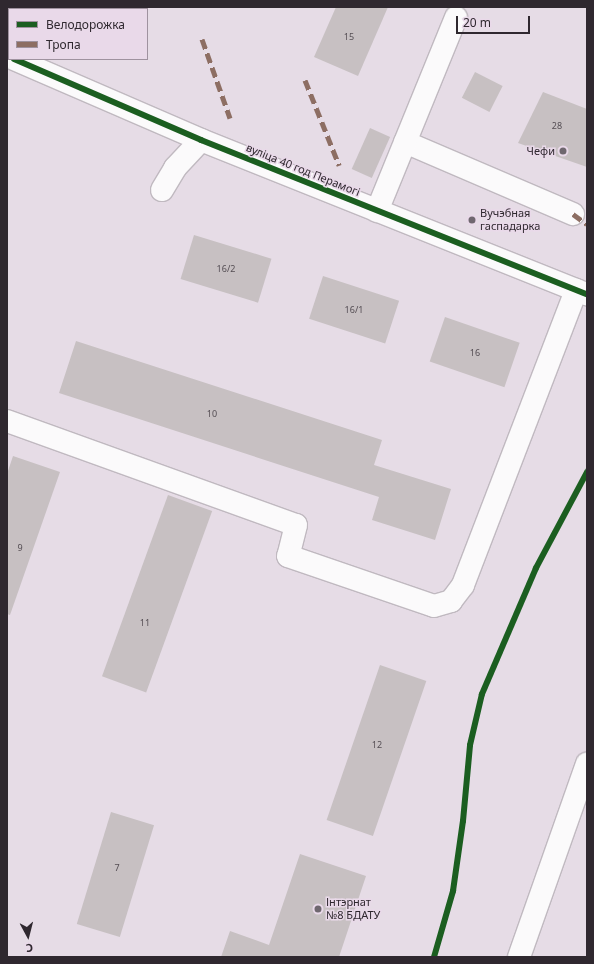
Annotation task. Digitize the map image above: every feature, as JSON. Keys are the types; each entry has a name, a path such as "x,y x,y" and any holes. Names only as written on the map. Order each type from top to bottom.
{"street":[{"path":"378,212 456,17"},
{"name":"вуліца 40 год Перамогі","path":"16,60 201,140 378,212 582,292"},
{"path":"162,190 175,168 201,140"},
{"path":"405,142 573,214"},
{"path":"7,421 296,525 288,556 434,606 451,601 463,585 582,292"},
{"path":"519,957 587,764"}],"building":[{"path":"336,7 388,7 358,76 314,57"},
{"path":"475,72 503,86 489,112 462,98"},
{"path":"543,92 587,109 587,167 518,143"},
{"path":"370,128 390,137 372,178 352,169"},
{"path":"194,235 271,259 258,303 181,279"},
{"path":"323,276 399,301 385,344 309,319"},
{"path":"445,317 520,343 504,387 430,361"},
{"path":"76,341 382,440 374,465 451,489 435,540 372,520 379,497 59,393"},
{"path":"13,456 60,472 10,615 7,614 7,474"},
{"path":"168,495 212,511 146,692 102,676"},
{"path":"380,665 426,681 373,836 327,820"},
{"path":"111,812 154,825 120,937 77,924"},
{"name":"Інтэрнат №8 БДАТУ","path":"300,854 366,876 339,957 221,957 230,931 269,945"}],"marked path":[{"path":"202,39 230,118"},
{"path":"305,80 339,165"},
{"path":"573,214 587,224"}],"cycle path":[{"path":"16,60 201,140 587,294"},
{"path":"434,957 453,891 463,821 470,745 482,694 536,568 587,472"}],"place":[{"name":"Чефи","path":"563,151"},
{"name":"Вучэбная гаспадарка","path":"472,220"},
{"name":"Інтэрнат №8 БДАТУ","path":"318,909"}]}
